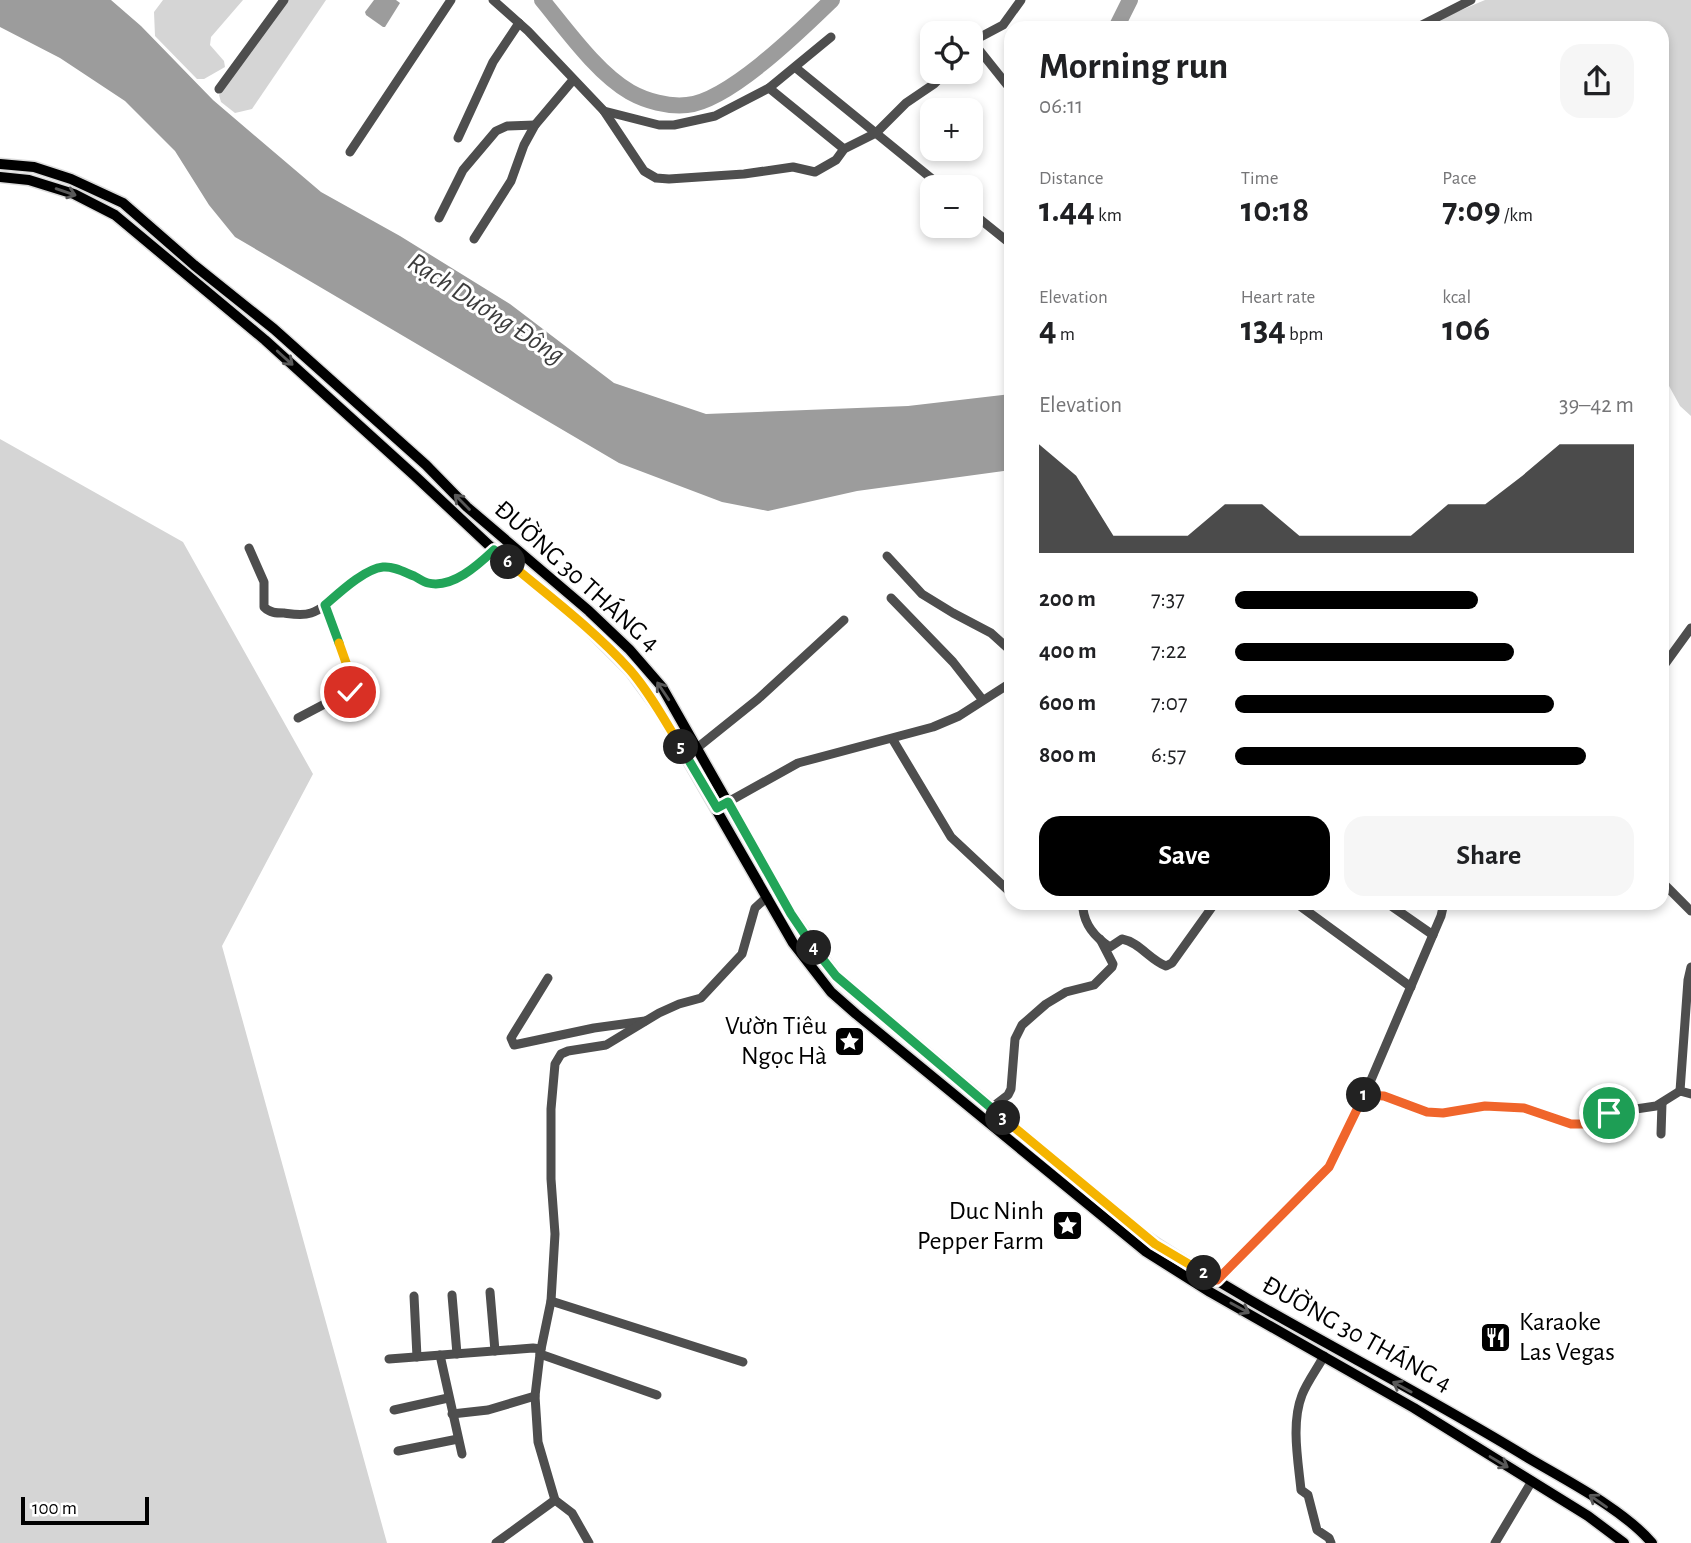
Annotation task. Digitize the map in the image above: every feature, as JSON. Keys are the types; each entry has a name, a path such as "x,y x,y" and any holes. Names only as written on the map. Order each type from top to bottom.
{"main road":[{"name":"ĐƯỜNG 30 THÁNG 4","path":"0,164 34,167 71,179 123,203 194,265 274,329 426,465 467,507 589,611 629,649 662,687 791,914 836,976 991,1108 1155,1244 1414,1394 1471,1423 1593,1496 1652,1543"},
{"name":"ĐƯỜNG 30 THÁNG 4","path":"0,177 29,180 74,194 115,215 265,340 494,550 580,621 631,671 660,712 793,943 831,992 856,1014 1145,1251 1532,1481 1588,1516 1624,1543"},
{"path":"115,215 123,203"},
{"path":"265,340 274,329"},
{"path":"415,476 426,465"},
{"path":"580,621 589,611"},
{"path":"717,808 728,802"},
{"path":"856,1014 866,1003"},
{"path":"949,1090 958,1080"},
{"path":"1210,1292 1217,1280"},
{"path":"1459,1437 1471,1423"}],"street":[{"path":"219,89 284,0"},
{"path":"349,152 451,0"},
{"path":"493,0 528,31 604,111 644,171 656,178 744,174 793,167 815,172 836,160 844,149 876,133 906,103 934,84"},
{"path":"1006,21 1021,0"},
{"path":"1430,21 1472,0"},
{"path":"458,138 493,61 519,23"},
{"path":"983,35 1004,24"},
{"path":"604,111 648,123 674,125 715,116 769,88 831,37"},
{"path":"983,55 1004,81"},
{"path":"796,68 927,175"},
{"path":"474,239 510,181 535,125 573,80"},
{"path":"769,88 844,149"},
{"path":"439,218 463,170 496,131 507,126 535,125"},
{"path":"983,222 1004,239"},
{"path":"249,548 264,582 264,607 267,611 302,615 312,613 325,605 349,585 375,569 385,566 396,568 429,583 439,584 466,572 494,550"},
{"path":"887,555 922,594 991,632 1004,644"},
{"path":"891,598 954,663 982,699"},
{"path":"299,718 355,688 325,605"},
{"path":"697,748 758,699 844,620"},
{"path":"1669,658 1691,628"},
{"path":"728,802 798,763 893,740 946,722 1004,687"},
{"path":"893,740 951,837 1004,887"},
{"path":"1669,889 1691,911"},
{"path":"589,1543 572,1513 555,1500 538,1442 535,1396 551,1301 555,1234 551,1179 551,1109 555,1064 561,1054 607,1045 679,1004 701,998 742,954 755,908 767,897"},
{"path":"991,1108 1008,1095 1011,1089 1015,1039 1022,1025 1037,1011 1066,992 1094,985 1112,968 1113,964 1100,939 1084,919 1083,910"},
{"path":"1100,939 1110,947 1122,939 1130,940 1163,965 1168,965 1210,910"},
{"path":"1306,910 1411,987"},
{"path":"1397,910 1433,935"},
{"path":"1217,1280 1329,1167 1365,1094 1442,910"},
{"path":"1680,1091 1691,967"},
{"path":"548,978 511,1038 512,1044 629,1021 647,1021"},
{"path":"1365,1094 1384,1096 1427,1112 1443,1113 1485,1106 1524,1108 1571,1124 1586,1124 1609,1113 1648,1108 1662,1103 1680,1091 1691,1094"},
{"path":"1661,1134 1662,1103"},
{"path":"490,1292 495,1351"},
{"path":"452,1295 457,1354"},
{"path":"414,1296 417,1357"},
{"path":"551,1301 743,1362"},
{"path":"388,1359 495,1351 541,1352 657,1395"},
{"path":"440,1355 462,1454"},
{"path":"1324,1356 1303,1392 1298,1408 1297,1452 1301,1490 1308,1495 1317,1530 1329,1538 1331,1543"},
{"path":"452,1414 488,1410 535,1396"},
{"path":"394,1410 448,1398"},
{"path":"398,1451 458,1439"},
{"path":"1494,1543 1532,1481"},
{"path":"496,1543 555,1500"}],"shaded area":[{"path":"163,0 243,0 211,37 210,45 224,61 225,67 204,79 197,79 155,36 154,12"},
{"path":"287,0 326,0 252,109 235,113 221,102 219,95"},
{"path":"1485,0 1691,0 1691,416 1680,406 1669,386 1669,21 1439,21"},
{"path":"0,439 183,542 313,774 222,946 387,1543 0,1543"}],"water":[{"path":"0,0 111,0 141,26 213,100 321,192 400,236 510,304 614,383 706,414 908,406 1004,395 1004,471 857,491 768,511 722,502 619,463 235,237 209,205 175,151 125,101 60,58 0,27"},
{"path":"374,0 396,0 400,3 385,27 366,15 365,12"}],"waterway":[{"name":"Rạch Dương Đông","path":"542,0 583,50 618,84 650,101 680,105 704,101 743,78 784,45 832,0"},
{"name":"Rạch Dương Đông","path":"1120,21 1130,0"}],"place":[{"name":"Vườn Tiêu Ngọc Hà","path":"850,1041"},
{"name":"Duc Ninh Pepper Farm","path":"1067,1226"},
{"name":"Karaoke Las Vegas","path":"1496,1337"}],"route":[{"path":"350,692 355,688 325,605 349,585 375,569 385,566 396,568 429,583 439,584 466,572 494,550 580,621 631,671 660,712 717,808 728,802 791,914 836,976 1123,1219 1155,1244 1217,1280 1329,1167 1365,1094 1384,1096 1427,1112 1443,1113 1485,1106 1524,1108 1579,1125 1609,1113"}]}
